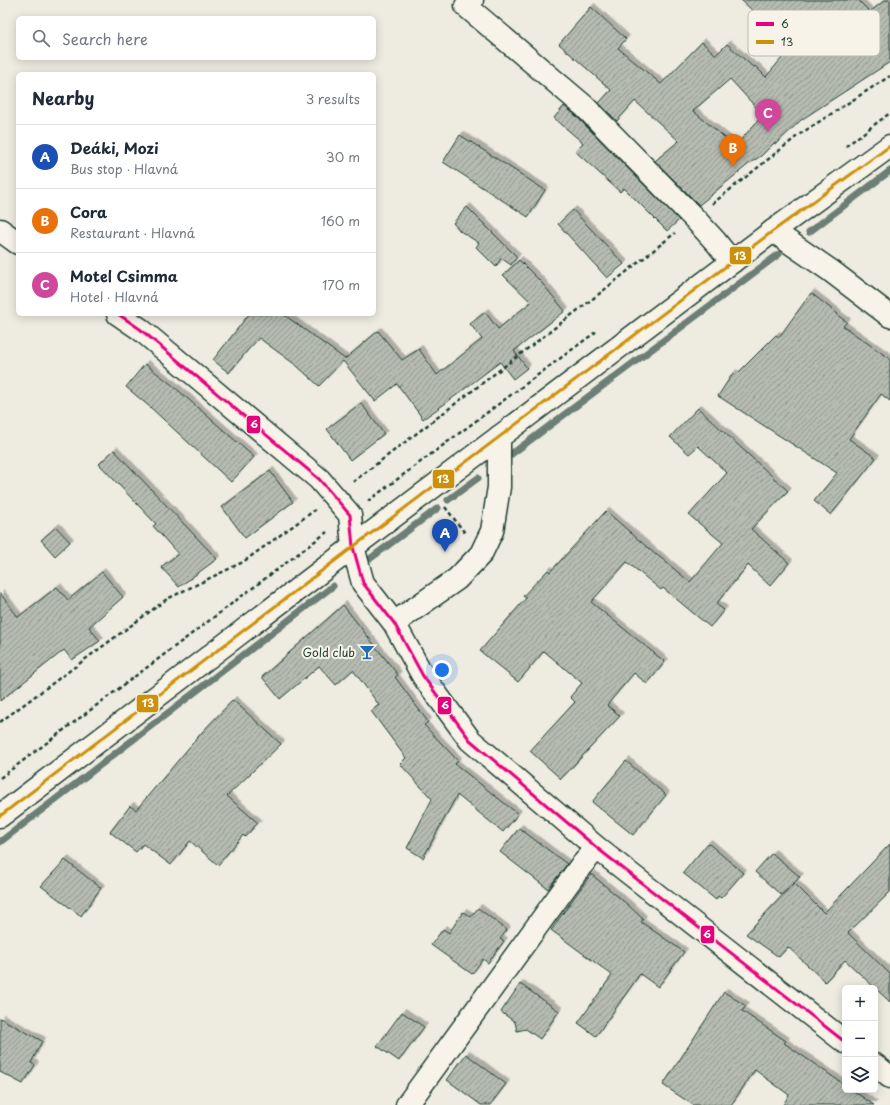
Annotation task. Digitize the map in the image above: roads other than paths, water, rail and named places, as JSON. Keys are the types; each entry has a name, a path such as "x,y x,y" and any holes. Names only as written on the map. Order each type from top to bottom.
{"street":[{"path":"472,0 466,6 584,106 694,218 732,262"},
{"path":"0,816 431,488 773,231 890,146"},
{"path":"0,230 16,242"},
{"path":"773,231 831,271 890,316"},
{"path":"121,316 140,329 313,474 335,496 350,515 353,547 363,583 394,623 423,676 470,740 597,848 842,1040"},
{"path":"394,623 456,579 481,554 492,531 499,487 499,437"},
{"path":"407,1105 580,867 597,848"},
{"path":"878,1067 890,1077"}],"waterway":[{"path":"809,232 890,171"},
{"path":"509,456 779,254"},
{"path":"448,500 478,478"},
{"path":"371,558 438,508"},
{"path":"0,842 333,586"}],"place":[{"name":"Motel Csimma","path":"768,132"},
{"name":"Cora","path":"733,167"},
{"name":"Deáki, Mozi","path":"445,552"},
{"name":"Gold club","path":"367,652"}]}
